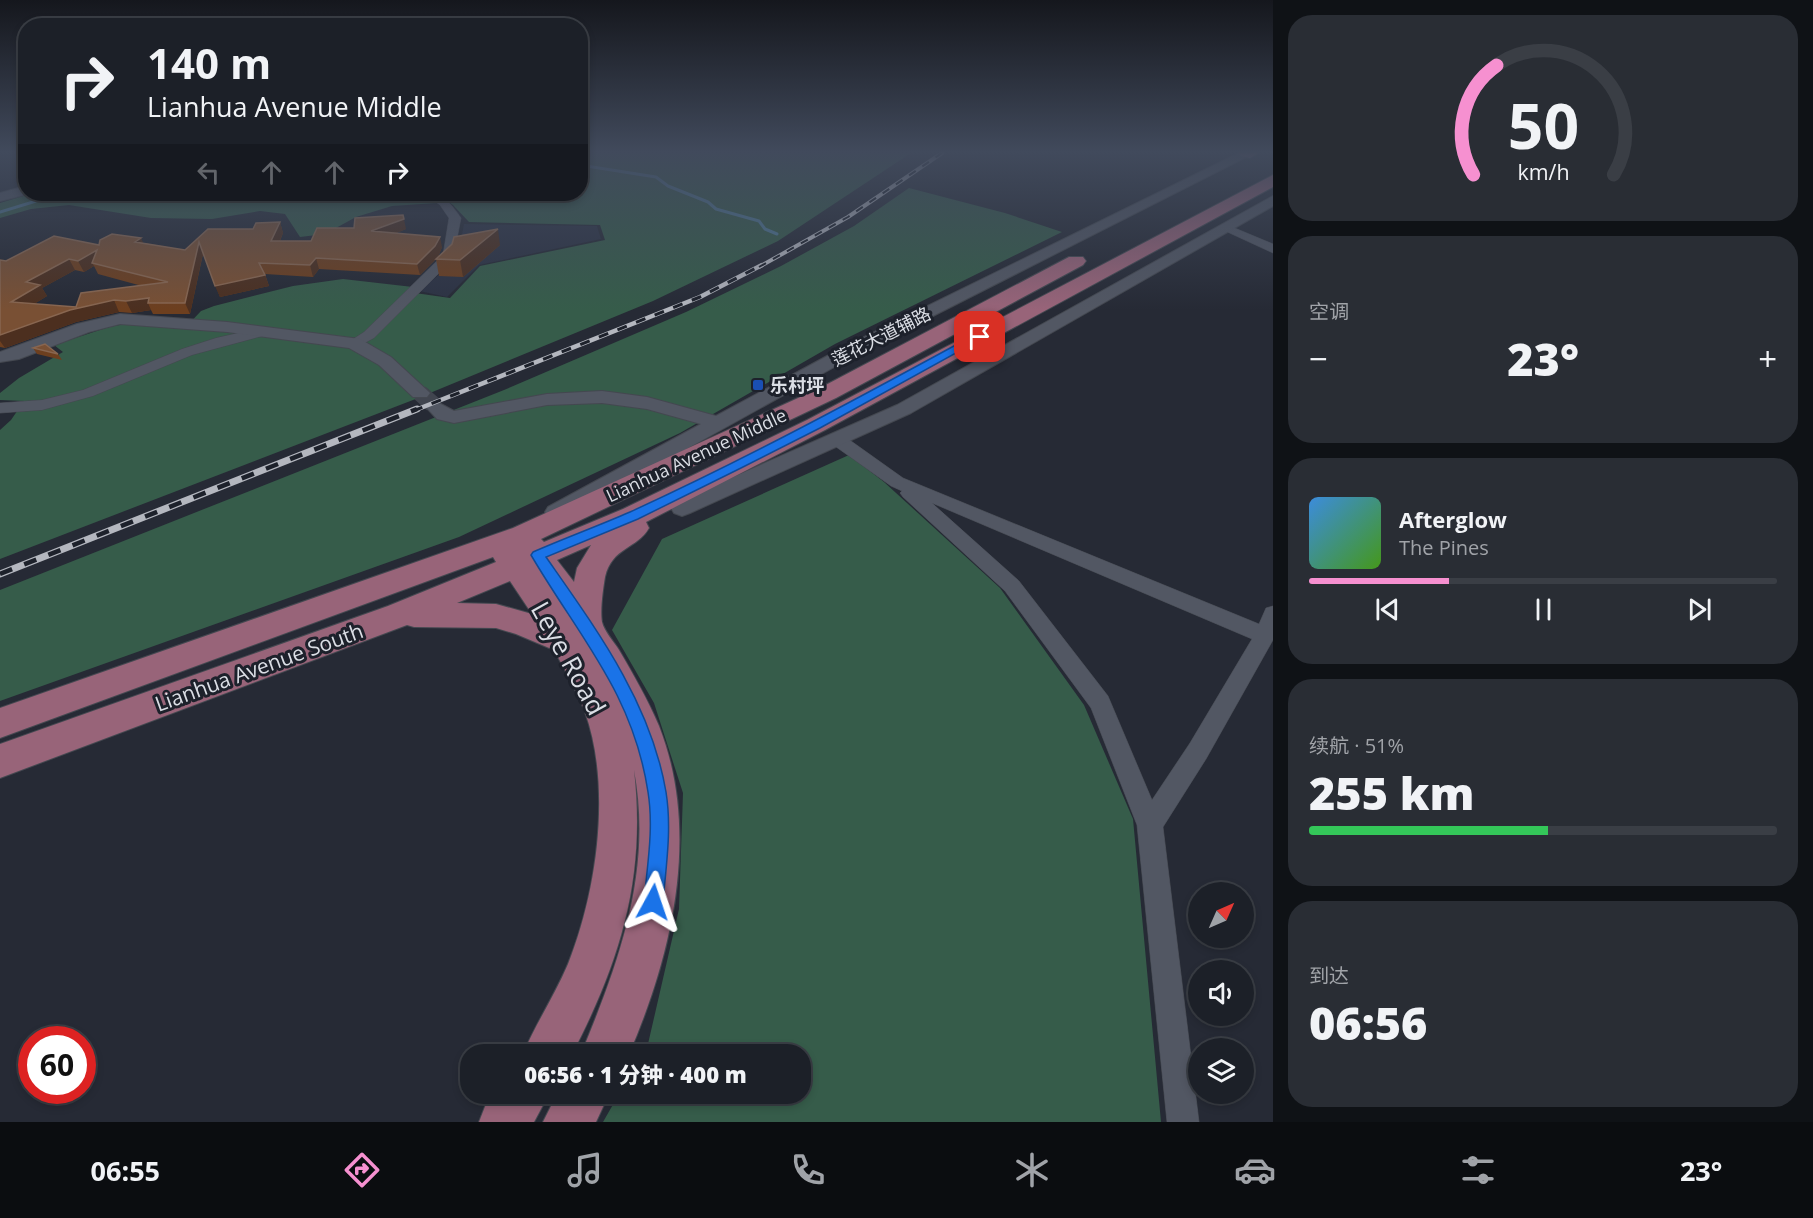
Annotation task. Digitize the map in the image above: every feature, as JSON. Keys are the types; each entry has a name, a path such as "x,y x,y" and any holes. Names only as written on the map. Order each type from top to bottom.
{"main road":[{"name":"Lianhua Avenue Middle","path":"519,550 819,397 1185,205"},
{"name":"Lianhua Avenue Middle","path":"519,550 633,516 816,425 1224,205"},
{"path":"1170,258 1226,205"},
{"path":"633,516 682,508"},
{"path":"399,615 496,616 576,634 589,574 604,548 612,540 635,528 682,508"},
{"name":"Lianhua Avenue South","path":"0,723 352,597 519,550"},
{"name":"Lianhua Avenue South","path":"0,761 399,615 519,550"},
{"name":"Leye Road","path":"519,550 576,634 618,678 641,727 657,793 660,837 653,902 634,984 610,1044"},
{"path":"352,597 343,610 345,622 366,628"},
{"path":"291,619 307,623 312,627 312,640 302,651"},
{"name":"Leye Road","path":"553,1044 570,1015 612,897 619,843 617,776 605,718 586,677 576,634"},
{"path":"504,1122 517,1104"},
{"path":"568,1122 578,1104"}],"street":[{"path":"354,343 369,335 449,256 455,218 446,205"},
{"name":"莲花大道辅路","path":"519,550 562,508 869,341 1142,205"},
{"path":"682,508 904,409 1263,205"},
{"path":"1225,227 1273,249"},
{"path":"0,357 13,355 94,325 134,319 266,331 354,343 385,361 420,393"},
{"path":"0,408 42,405 88,393 221,340 266,331"},
{"path":"437,408 444,415 454,417 564,398 600,397 659,406 719,423"},
{"path":"838,440 897,482 1012,586 1100,703 1150,825 1183,1122"},
{"path":"897,482 1269,625 1198,751 1150,825"}],"shaded area":[{"path":"464,224 597,226 601,239 479,265 447,297 419,291 457,260"}],"green space":[{"path":"0,205 66,205 31,209 0,218"},
{"path":"71,205 402,205 356,217 325,234 300,237 285,214 260,211 212,219 151,218"},
{"path":"453,205 832,205 778,241 653,301 413,400 0,559 0,430 11,420 24,401 0,400 0,393 19,378 63,352 54,345 109,327 135,322 186,327 201,311 214,306 293,286 343,279 413,287 408,292 450,298 480,266 605,240 600,225 469,222"},
{"path":"884,205 976,205 1062,232 835,344 680,433 459,537 0,701 0,590 504,390 686,312 781,266 854,226"},
{"path":"849,455 884,482 1000,588 1084,705 1133,819 1161,1122 603,1122 613,1104 811,1104 811,1044 648,1044 679,909 683,793 654,703 612,630 662,539"}],"building":[{"path":"403,215 404,219 371,231 440,237 435,246 417,264 316,258 310,265 259,263 265,275 215,286 199,242 185,303 148,303 149,298 114,300 70,310 0,335 0,260 6,261 54,236 99,245 100,240 112,234 141,238 135,242 185,250 208,229 253,229 256,223 280,222 271,241 311,241 317,228 354,228 355,218","holes":["97,250 92,263 168,282 81,293 76,307 11,302 40,285 26,282 69,259 78,261"]},
{"path":"498,229 460,260 436,259 452,244 454,237"},
{"path":"45,344 58,354 33,348"}],"waterway":[{"path":"0,212 22,205"},
{"path":"712,205 716,209 759,221 765,229 777,234"}],"tunnel":[{"path":"420,393 437,408"}],"railway":[{"path":"759,267 865,205"},
{"path":"413,411 700,297 762,265"},
{"path":"0,574 417,409"}],"place":[{"name":"乐村坪","path":"758,385"}],"route":[{"path":"653,902 660,837 657,793 641,727 618,678 538,555 633,516 816,425 980,337"}]}
